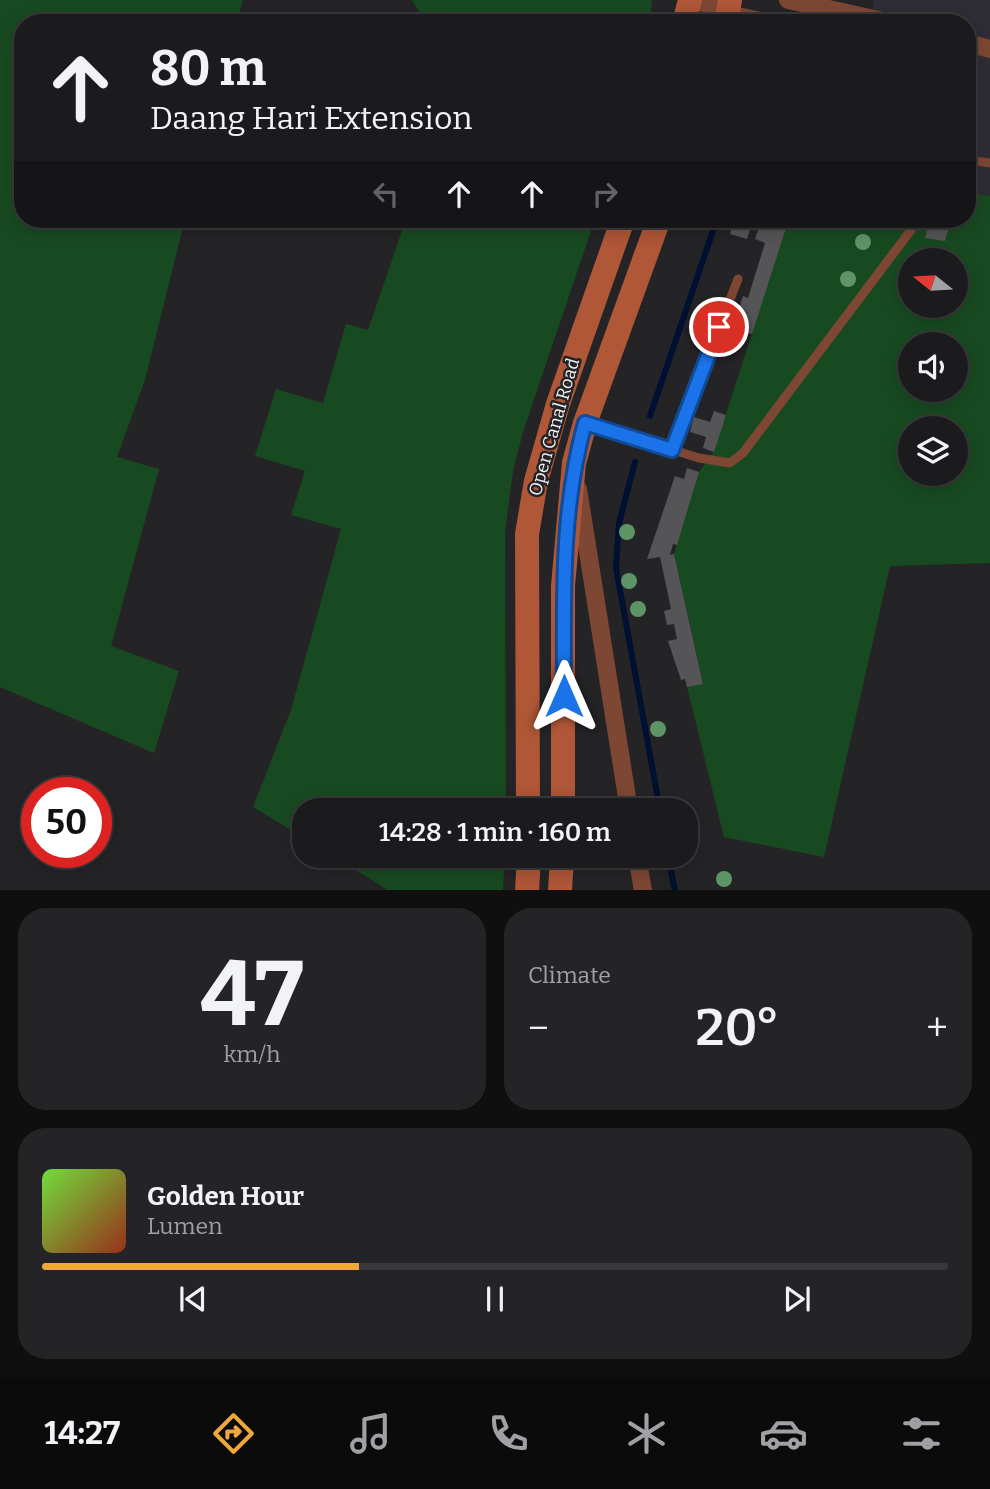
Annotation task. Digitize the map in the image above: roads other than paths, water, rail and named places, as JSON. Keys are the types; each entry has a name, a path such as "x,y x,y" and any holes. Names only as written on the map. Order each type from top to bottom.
{"main road":[{"name":"Open Canal Road","path":"528,798 527,534 536,481 558,404 620,228"},
{"path":"574,463 585,423 656,228"},
{"name":"Open Canal Road","path":"563,798 564,586 574,463"},
{"path":"527,890 528,868"},
{"path":"560,890 561,868"}],"street":[{"path":"698,0 728,12"},
{"path":"788,0 851,14"},
{"name":"Open Canal Road","path":"574,463 627,798"},
{"path":"639,868 643,890"}],"lane":[{"path":"585,423 718,463 730,463 743,453 911,230"},
{"path":"672,450 737,279"}],"waterway":[{"path":"650,416 714,228"},
{"path":"635,462 619,523 616,568 658,798"},
{"path":"670,868 675,890"}]}
